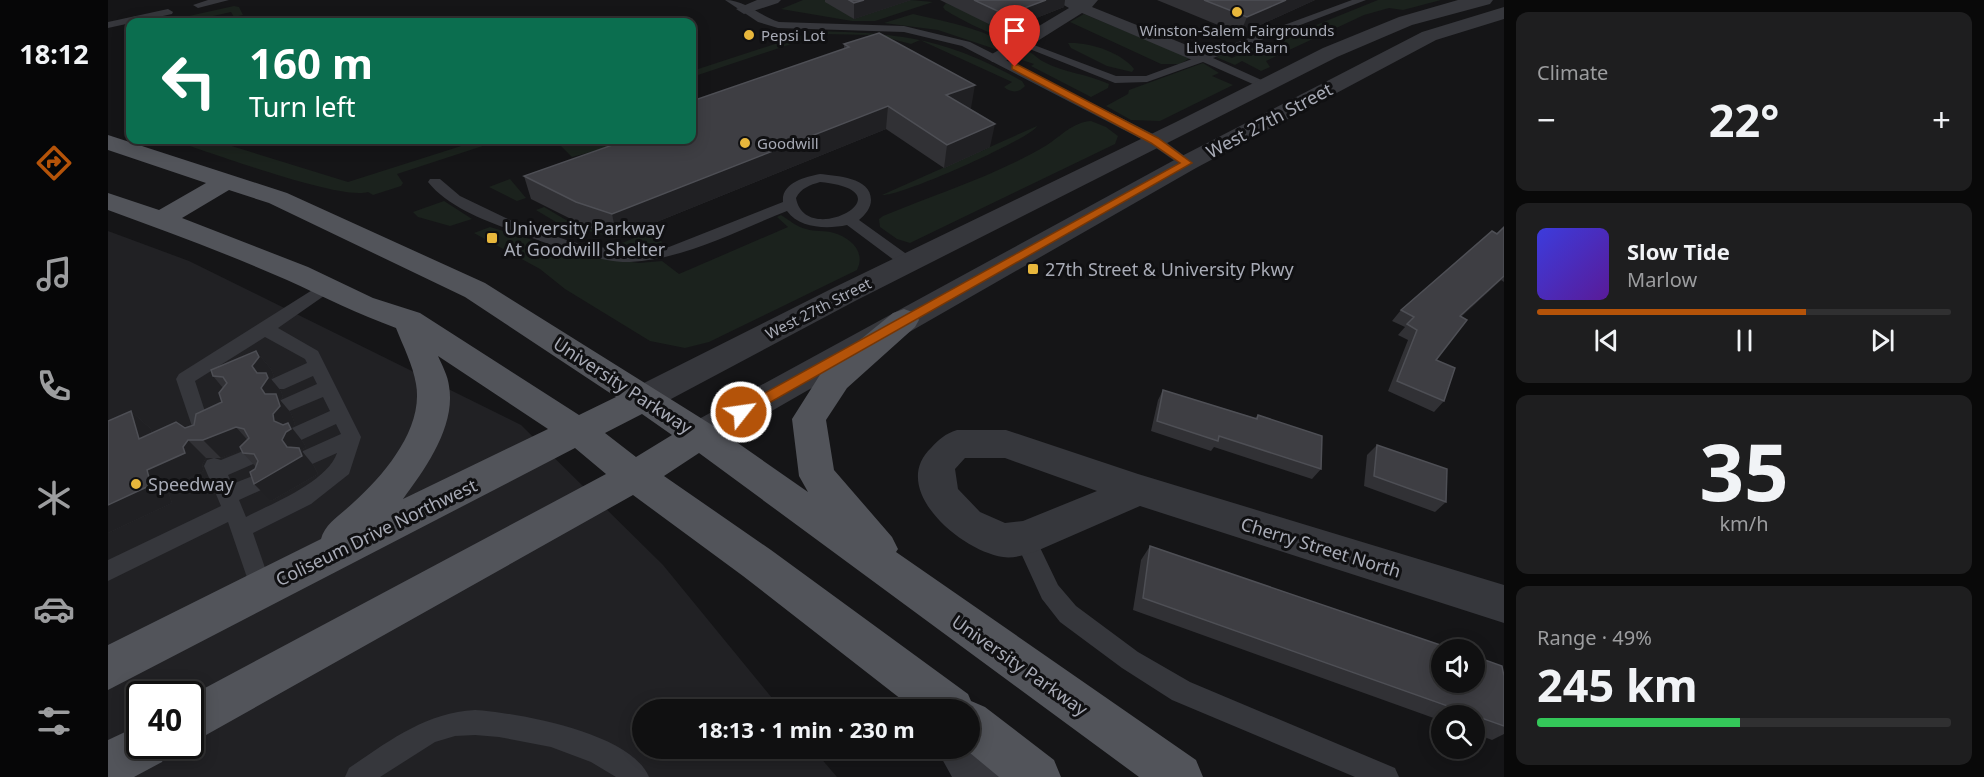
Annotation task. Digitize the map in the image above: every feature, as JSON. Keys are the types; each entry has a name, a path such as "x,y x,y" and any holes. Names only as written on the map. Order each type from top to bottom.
{"main road":[{"name":"University Parkway","path":"108,142 278,198 475,290 700,435 1179,777"},
{"path":"161,220 226,181"},
{"path":"108,201 161,220 325,287 362,305 409,321 579,432 922,694"},
{"path":"904,320 835,379 809,419 817,476 908,585"},
{"path":"268,585 355,528 388,490 412,457 432,409 433,387 409,321"},
{"name":"Coliseum Drive Northwest","path":"108,668 268,585 644,398"},
{"name":"West 27th Street","path":"635,476 700,435"},
{"path":"204,713 635,476"},
{"path":"980,732 1037,777"},
{"path":"108,765 126,756"}],"street":[{"path":"744,9 773,0"},
{"path":"1063,0 1087,4 1203,58"},
{"name":"West 27th Street","path":"644,398 907,262 1264,85 1412,16 1479,0"},
{"path":"998,58 1087,4"},
{"name":"West 27th Street","path":"700,435 1187,163 1429,36 1504,13"},
{"name":"Cherry Street North","path":"1138,490 1026,538 1003,540 967,524 940,495 936,465 957,444 1006,444 1138,490 1504,604"},
{"path":"967,759 981,777"}],"lane":[{"path":"198,5 224,0"},
{"path":"730,0 762,20 778,25 871,26 918,32 966,44 998,58 1154,141 1187,163"},
{"path":"1022,44 1115,80 1147,79 1360,0"},
{"path":"140,18 168,12"},
{"path":"108,25 126,21"},
{"path":"1203,58 1264,85"},
{"path":"820,178 845,180 863,191 866,199 860,214 839,223 813,222 802,218 789,205 789,198 799,185 820,178"},
{"path":"435,182 455,199 505,223 569,246 628,257 672,251 789,205"},
{"path":"850,220 907,262"},
{"path":"204,436 185,379 265,330 325,287"},
{"path":"108,571 233,512 304,498 342,468 352,437 312,355 265,330"},
{"path":"278,384 318,366"},
{"path":"287,405 328,387"},
{"path":"197,418 215,411"},
{"path":"299,433 341,414"},
{"path":"310,458 352,437"},
{"path":"253,455 215,468 268,585"},
{"path":"233,512 263,480"},
{"path":"1026,538 1050,592 1068,614 1130,660 1181,691 1386,777"},
{"path":"358,777 429,732 455,724 525,729 572,740 608,755 625,765 636,777"}],"shaded area":[{"path":"803,0 832,0 854,19 911,0 933,2 875,21 852,21 781,9"},
{"path":"1378,0 1441,0 1403,10 1389,8 1364,15 1266,61 1270,67 1261,71 1242,61 1235,65 1216,57 1223,54 1232,58 1255,47 1262,50 1268,48 1264,46"},
{"path":"946,3 1023,37 1007,38 984,30 945,10 943,7"},
{"path":"234,6 239,7 243,15 234,17 231,12 205,18 180,18"},
{"path":"913,14 977,30 1006,47 1001,51 938,30 884,23"},
{"path":"1084,14 1190,58 1180,64 1161,64 1070,22"},
{"path":"815,31 898,36 920,40 911,44 877,35 821,34 696,76 696,70"},
{"path":"921,40 970,55 1022,81 1025,86 1018,91 1009,90 1004,87 1012,82"},
{"path":"1068,43 1085,44 1104,49 1121,58 1134,69 1132,72 1107,66 1071,48"},
{"path":"1024,50 1052,66 1109,84 1108,88 1091,97 1031,66 1034,64 1013,57"},
{"path":"1203,63 1219,73 1212,76 1233,85 1160,121 1131,120 1106,106 1128,94 1129,90"},
{"path":"1091,121 1106,127 1118,136 1115,144 910,243 897,239 880,227 879,219 883,216 1007,166 1047,145 1073,127"},
{"path":"1037,126 1014,142 965,165 913,187 882,195"},
{"path":"183,144 225,144 348,182 467,144 489,144 397,174 403,183 401,186 373,195 368,192 353,193 330,189 272,174"},
{"path":"607,144 610,147 572,157 560,145"},
{"path":"510,179 526,198 517,201 489,187"},
{"path":"444,201 472,219 450,226 418,217 413,212"},
{"path":"544,207 566,220 614,238 556,222 536,210"},
{"path":"781,215 803,228 831,232 846,238 855,247 860,257 857,270 709,342 685,348 650,341 565,289 540,269 474,233 490,227 586,256 639,263 662,261 679,274 788,227 777,217"},
{"path":"108,231 189,261 521,425 663,565 773,699 632,699 632,759 822,759 837,777 108,777"},
{"path":"652,231 662,242 661,245 642,248 617,245"}],"building":[{"path":"974,0 1046,0 1006,15"},
{"path":"1204,0 1286,0 1247,17"},
{"name":"Goodwill","path":"879,33 975,85 946,95 995,124 947,145 888,106 612,214 576,202 524,176 615,144 696,144 696,100 849,47 844,44"},
{"path":"1504,227 1504,276 1460,316 1467,320 1436,360 1455,368 1444,401 1397,381 1417,330 1407,324 1414,317 1401,310 1492,231 1497,234"},
{"path":"256,351 259,357 252,366 257,373 266,373 268,378 261,388 265,394 276,394 280,406 273,414 274,421 283,425 288,423 291,429 286,432 282,440 287,447 299,448 302,456 254,484 250,472 255,469 258,461 254,454 243,453 240,447 249,438 244,429 236,427 203,440 188,440 183,447 185,453 147,470 151,485 108,505 108,421 131,411 139,439 176,422 185,428 194,425 196,414 222,402 219,393 227,383 223,377 213,376 211,370"},
{"path":"1163,390 1257,419 1258,415 1322,436 1321,469 1219,436 1218,441 1157,421"},
{"path":"1377,445 1447,469 1446,502 1374,476"},
{"path":"1150,546 1431,642 1431,693 1485,693 1485,660 1502,666 1504,726 1485,719 1485,705 1445,705 1143,598"}],"place":[{"name":"Winston-Salem Fairgrounds Livestock Barn","path":"1237,12"},
{"name":"Pepsi Lot","path":"749,35"},
{"name":"Goodwill","path":"745,143"},
{"name":"University Parkway At Goodwill Shelter","path":"492,238"},
{"name":"27th Street & University Pkwy","path":"1033,269"},
{"name":"Speedway","path":"136,484"}],"route":[{"path":"741,412 1187,163 1154,141 1015,67"}]}
